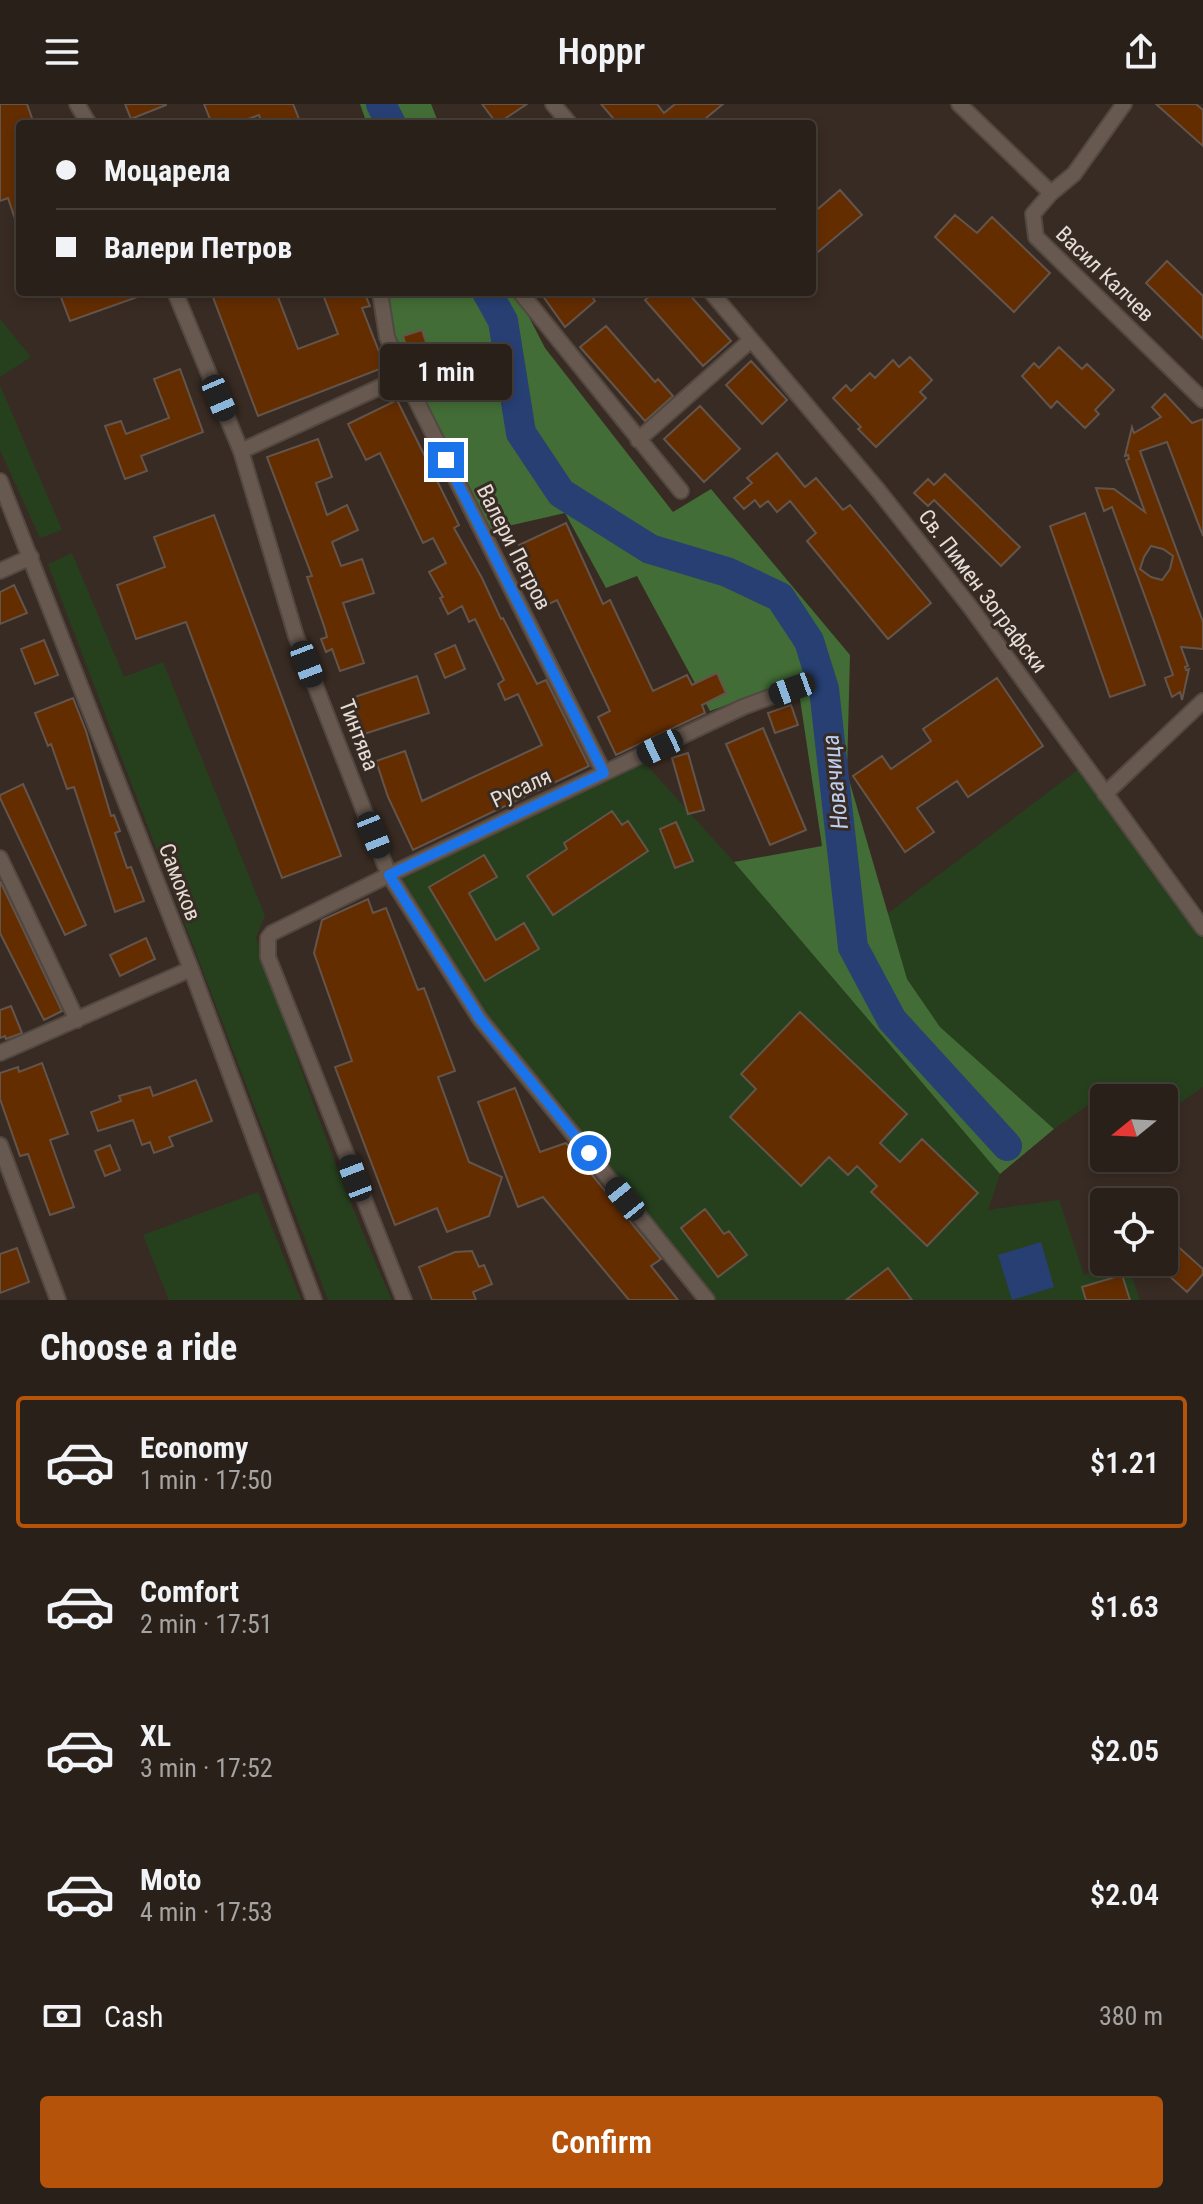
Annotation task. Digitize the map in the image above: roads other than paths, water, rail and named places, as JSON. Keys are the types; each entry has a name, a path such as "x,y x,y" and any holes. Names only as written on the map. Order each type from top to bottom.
{"street":[{"path":"553,104 567,120"},
{"name":"Васил Калчев","path":"959,104 1051,193 1033,214 1036,237 1203,400"},
{"path":"1051,193 1074,174 1124,104"},
{"name":"Тинтява","path":"177,296 241,451 296,636 389,875 480,1019 707,1300"},
{"name":"Валери Петров","path":"381,296 387,337 404,376 604,773"},
{"path":"523,296 681,491"},
{"name":"Св. Пимен Зографски","path":"714,296 878,490 971,608 1203,928"},
{"path":"638,440 751,340"},
{"path":"241,451 404,376"},
{"name":"Самоков","path":"0,481 191,969 314,1300"},
{"path":"0,571 31,557"},
{"name":"Русаля","path":"404,1300 268,957 268,938 272,933 389,875 743,707 792,689"},
{"path":"1105,794 1203,701"},
{"path":"0,858 77,1020"},
{"path":"0,1053 191,969"},
{"path":"0,1145 58,1300"}],"water":[{"path":"1041,1242 1054,1287 1012,1300 998,1255"}],"waterway":[{"name":"Новачица","path":"381,104 389,120"},
{"name":"Новачица","path":"489,296 503,321 521,433 561,493 650,549 727,572 780,597 809,641 824,689 853,947 892,1020 1007,1146"}]}
